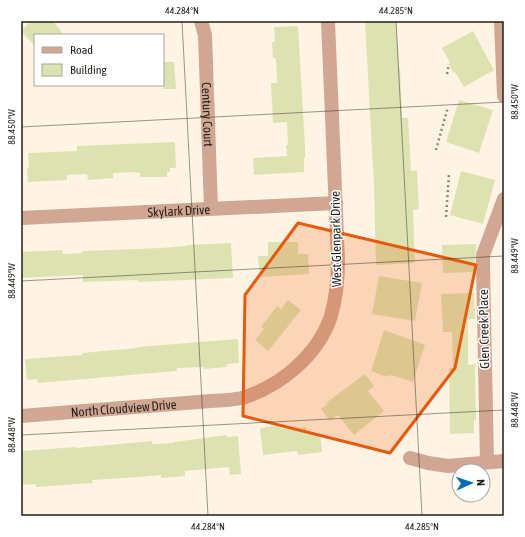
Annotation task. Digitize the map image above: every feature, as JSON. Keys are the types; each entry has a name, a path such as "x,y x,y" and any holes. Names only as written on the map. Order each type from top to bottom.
{"street":[{"name":"Century Court","path":"201,21 205,35 211,209"},
{"name":"West Glenpark Drive","path":"227,400 253,394 279,381 303,361 324,334 331,316 338,281 328,21"},
{"path":"501,21 504,96"},
{"name":"Glen Creek Place","path":"487,462 483,255 504,199"},
{"name":"Skylark Drive","path":"21,218 336,203"},
{"name":"North Cloudview Drive","path":"21,416 227,400"},
{"path":"410,458 448,466 504,461"}],"path":[{"path":"447,74 448,64"},
{"path":"436,150 448,107"},
{"path":"446,217 449,174"}],"highlighted area":[{"path":"298,223 476,265 455,368 390,453 243,416 245,295"}],"building":[{"path":"31,21 53,21 63,34 34,34 34,45 21,31"},
{"path":"365,21 396,21 402,118 408,118 411,171 417,170 419,209 413,210 415,263 376,265 374,187"},
{"path":"298,26 305,146 304,172 254,175 253,158 287,156 287,122 273,123 271,83 277,83 276,58 273,58 272,42 275,42 274,27"},
{"path":"473,31 494,70 464,87 455,72 453,73 449,64 450,63 442,48"},
{"path":"164,62 174,62 176,89 163,89"},
{"path":"459,100 493,110 479,153 446,142"},
{"path":"175,142 176,168 170,168 170,172 167,172 167,177 140,177 140,173 137,172 113,173 113,178 88,180 87,174 67,175 67,180 28,182 28,153 77,151 77,146"},
{"path":"461,171 495,180 483,224 450,215"},
{"path":"268,242 298,242 298,254 308,254 309,274 260,277 258,256 268,256"},
{"path":"231,243 233,278 138,282 138,280 83,282 83,275 21,278 21,252 62,250 63,254 82,253 82,251 161,248 186,245"},
{"path":"476,244 475,272 443,273 442,245"},
{"path":"379,276 422,283 415,321 372,314"},
{"path":"474,293 475,319 468,319 468,365 475,364 476,420 474,420 474,433 450,434 449,368 453,368 452,332 443,332 441,294"},
{"path":"288,300 301,310 268,351 255,340 264,329 261,327 277,306 281,309"},
{"path":"384,330 425,345 413,382 391,375 387,375 387,377 371,371"},
{"path":"238,339 239,363 227,364 227,367 204,369 204,367 177,368 177,371 38,383 37,379 27,380 25,359 82,355 82,353 137,347"},
{"path":"365,374 374,386 368,391 384,411 354,435 338,415 330,421 321,409 327,404 326,403"},
{"path":"280,425 281,429 306,427 306,433 320,433 322,452 298,455 297,451 263,455 260,428"},
{"path":"227,435 227,437 238,436 241,474 230,475 229,467 185,471 185,476 161,478 161,475 92,480 93,483 36,487 36,484 21,485 21,451 152,441 152,444 174,443"}]}
